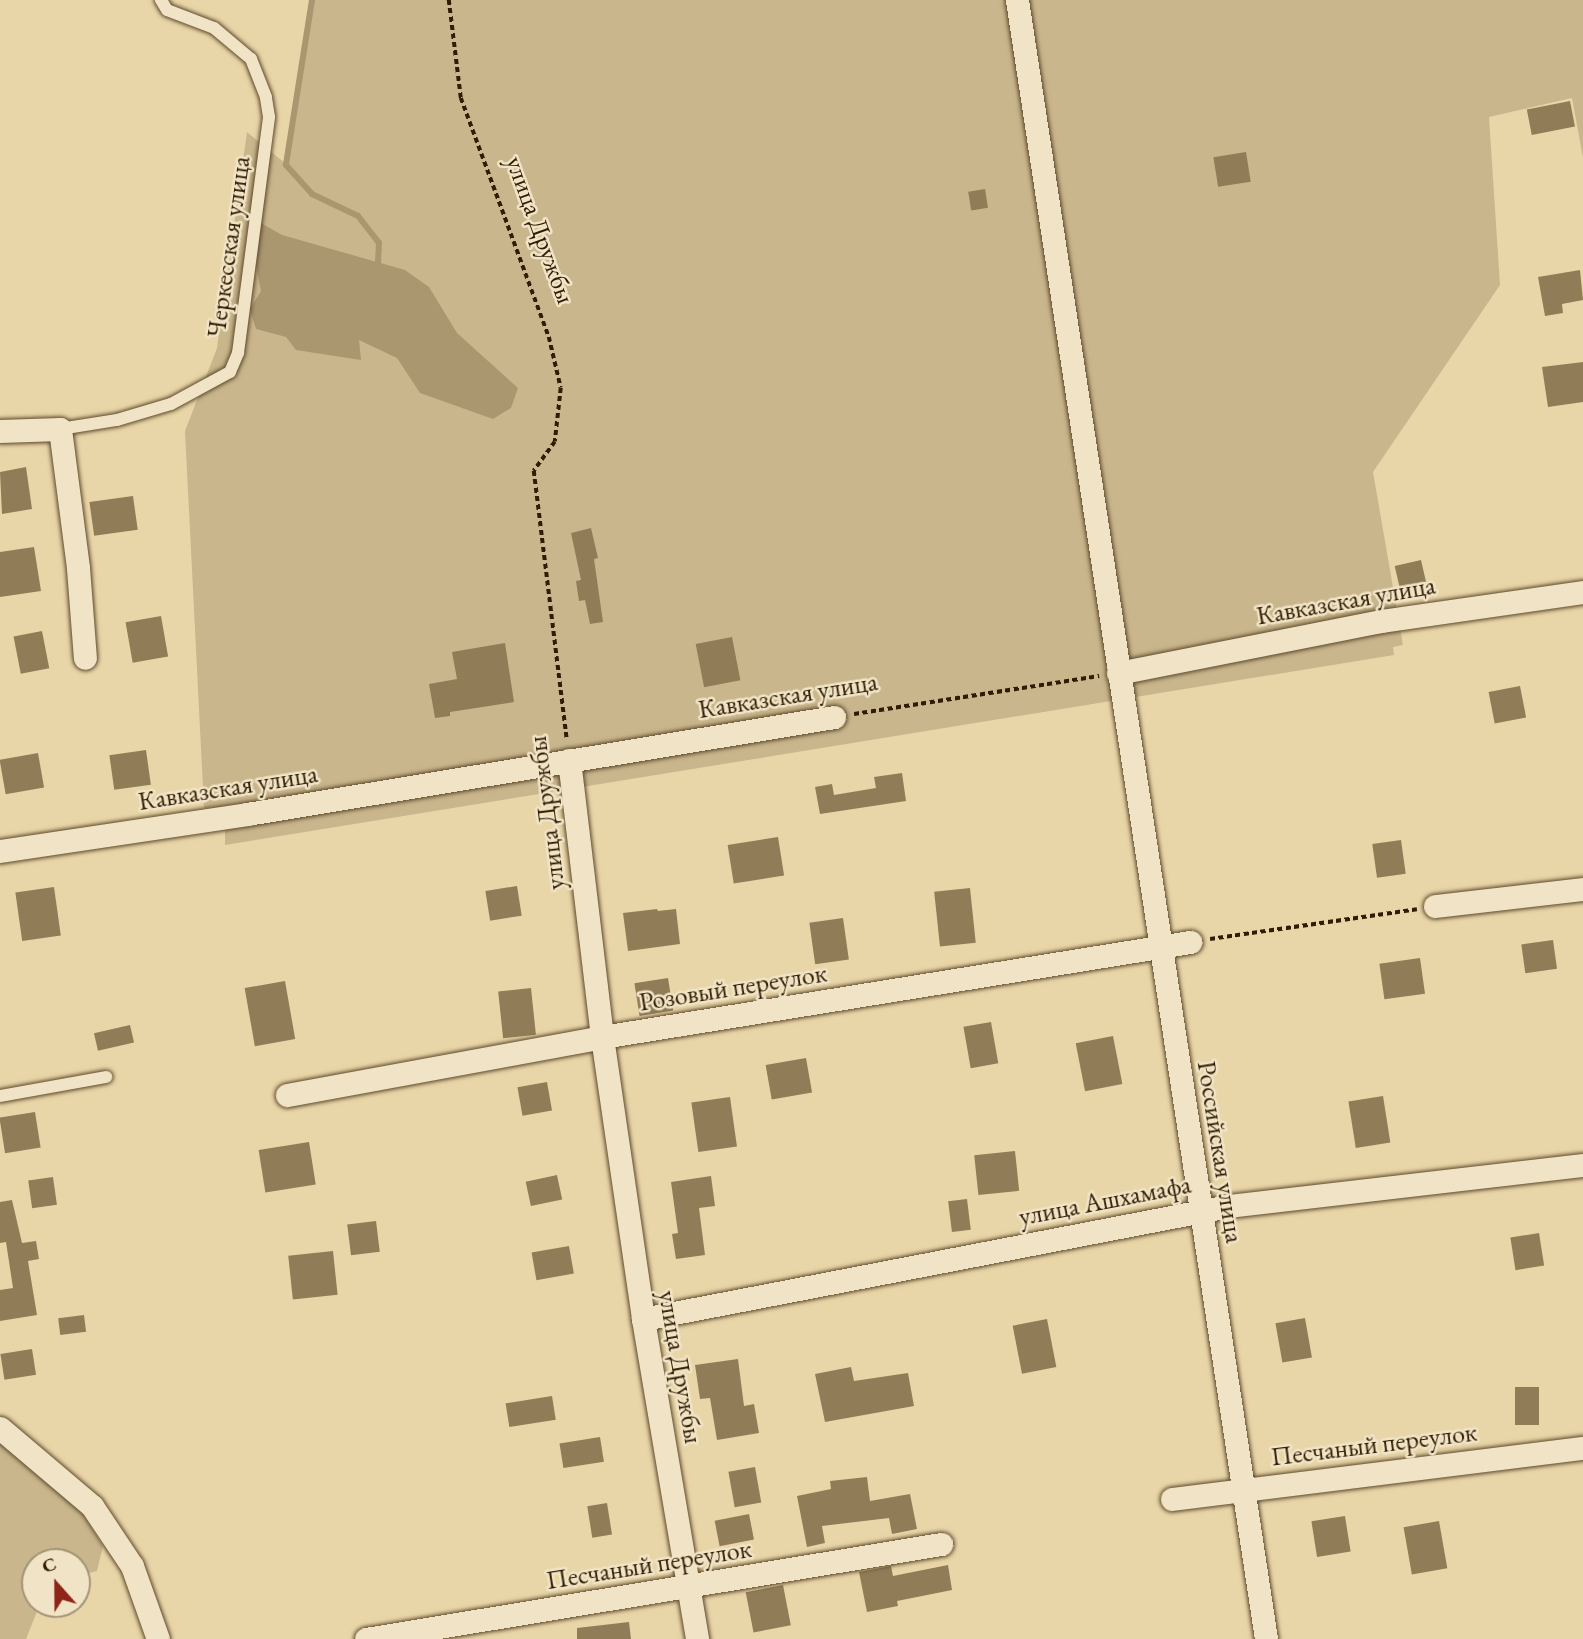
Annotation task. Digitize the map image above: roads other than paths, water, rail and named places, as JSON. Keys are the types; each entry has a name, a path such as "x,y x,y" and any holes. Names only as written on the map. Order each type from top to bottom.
{"street":[{"name":"Российская улица","path":"1017,0 1266,1639"},
{"path":"0,431 60,429 78,568 85,658"},
{"name":"Кавказcкая улица","path":"1118,673 1381,621 1583,592"},
{"name":"Кавказcкая улица","path":"0,851 834,717"},
{"name":"улица Дружбы","path":"569,760 602,1037 642,1319 697,1639"},
{"path":"1435,906 1583,889"},
{"name":"Розовый переулок","path":"287,1095 602,1037 1190,942"},
{"name":"улица Ашхамафа","path":"642,1319 1201,1211 1583,1165"},
{"path":"0,1428 92,1506 132,1566 158,1639"},
{"name":"Песчаный переулок","path":"1172,1499 1583,1448"},
{"name":"Песчаный переулок","path":"366,1639 941,1544"}],"lane":[{"name":"Черкесская улица","path":"60,429 117,420 171,404 230,373 238,353 269,117 266,97 251,59 214,28 167,10 160,0"},
{"path":"0,1096 106,1077"}],"waterway":[{"path":"312,0 286,165 312,194 358,216 379,243 378,262"}]}
